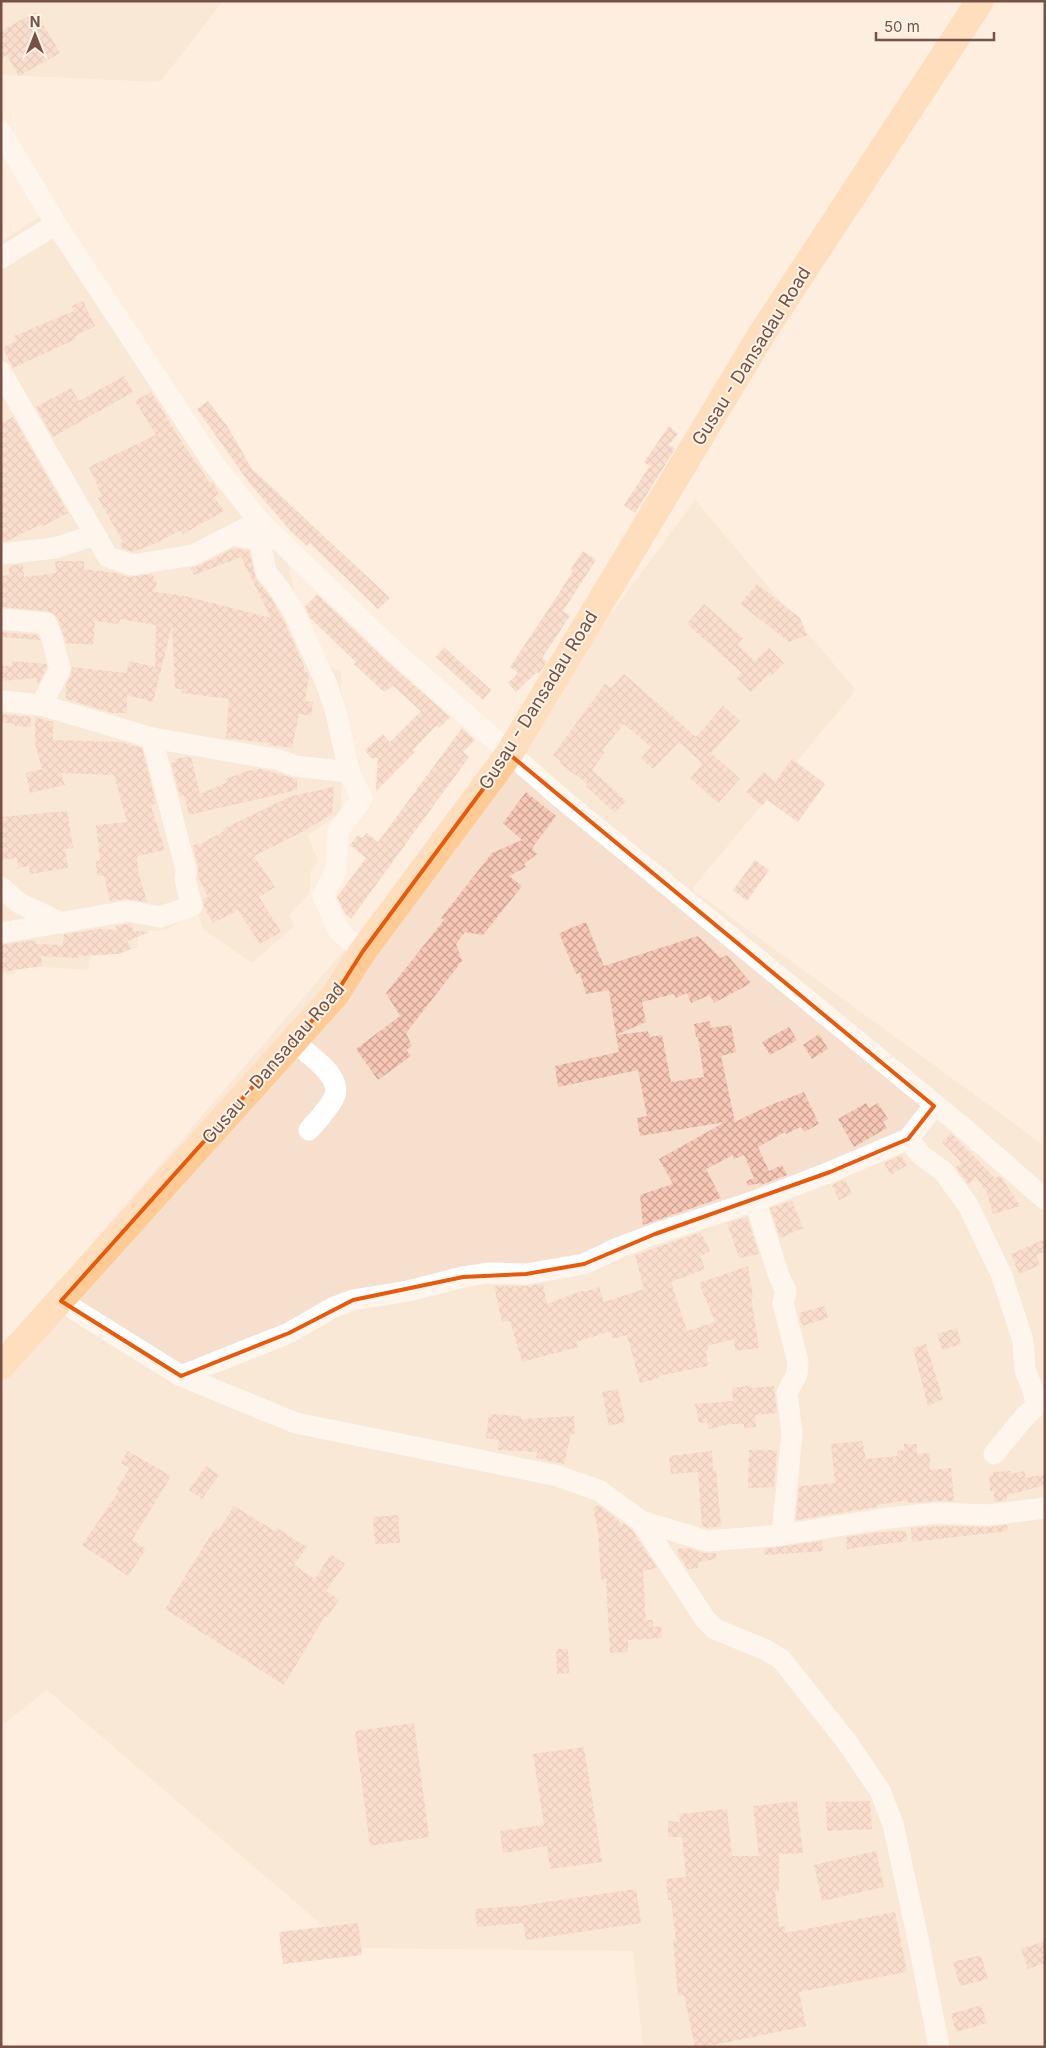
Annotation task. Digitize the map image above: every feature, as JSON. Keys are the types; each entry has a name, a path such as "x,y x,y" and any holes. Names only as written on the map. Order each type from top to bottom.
{"main road":[{"name":"Gusau - Dansadau Road","path":"1,1366 335,995 364,951 509,754 764,332 980,1"}],"street":[{"path":"1,132 56,224 213,463 259,521 396,654 509,754 666,886 934,1106 959,1124 1045,1199"},
{"path":"1,258 56,224"},
{"path":"1,372 108,557 132,565 193,555 259,521"},
{"path":"1,554 56,548 95,535"},
{"path":"232,535 260,540 266,572 281,591 295,615 327,685 336,712 350,772 362,799 338,831 336,870 323,896 339,931 364,951"},
{"path":"1,619 46,623 60,669 41,705"},
{"path":"1,702 41,705 152,738 280,760 295,766 350,772"},
{"path":"1,933 128,911 160,917 192,906 185,880 186,870 152,738"},
{"path":"1,887 19,904 62,923"},
{"path":"294,1042 331,1075 336,1084 335,1096 309,1130"},
{"path":"181,1376 289,1333 332,1308 353,1300 488,1273 526,1274 584,1264 620,1247 755,1201 908,1139 934,1106"},
{"path":"908,1139 922,1156 942,1171 968,1205 1002,1276 1023,1341 1025,1370 1036,1403 994,1454"},
{"path":"755,1201 779,1276 786,1291 783,1303 798,1362 797,1374 787,1392 792,1434 782,1535"},
{"path":"61,1301 181,1376 296,1423 558,1476 600,1491 641,1521 707,1541 782,1535 888,1518 938,1514 988,1515 1045,1508"},
{"path":"641,1521 705,1619 716,1629 766,1650 781,1659 847,1742 880,1791 893,1824 939,2047"}],"highlighted area":[{"path":"509,754 934,1106 908,1139 830,1172 655,1234 584,1264 526,1274 463,1277 353,1300 289,1333 181,1376 61,1301 335,995 363,951"}],"shaded area":[{"path":"1,1 223,1 160,82 1,75"},
{"path":"51,209 288,561 307,657 341,672 341,813 308,835 318,861 310,872 310,893 289,915 294,926 252,963 203,929 197,911 166,930 139,932 137,948 90,956 88,970 15,965 15,974 1,975 1,242"},
{"path":"695,500 856,690 692,889 1045,1146 1045,2047 643,2047 633,1951 349,1948 47,1690 1,1726 1,1350 473,800"}],"building":[{"path":"36,12 60,53 19,76 7,55 1,58 1,31"},
{"path":"83,301 95,326 75,336 76,339 13,368 3,348 16,341 14,336 74,311 72,306"},
{"path":"124,376 133,392 53,437 36,407 71,388 79,401"},
{"path":"151,392 183,444 210,483 213,483 219,494 214,497 224,511 183,534 181,530 154,544 132,552 122,548 120,543 123,542 98,498 102,496 89,467 156,435 135,401"},
{"path":"208,401 227,426 252,469 390,598 378,609 310,543 307,546 290,530 250,484 197,409"},
{"path":"13,417 68,513 43,526 42,524 7,541 1,541 1,424"},
{"path":"669,426 678,434 669,445 675,449 635,513 624,505 650,466 644,462"},
{"path":"234,548 249,551 256,579 271,598 284,621 304,666 304,671 309,675 305,701 313,702 311,716 299,714 292,748 269,745 270,743 226,738 229,699 182,693 182,689 175,689 172,625 153,702 127,695 127,713 112,713 66,699 66,685 71,675 72,667 126,673 129,661 155,667 156,625 120,619 119,624 95,621 93,645 66,643 58,618 53,613 1,607 1,576 9,575 9,566 23,564 24,577 56,573 55,561 84,561 84,569 116,573 128,577 152,574 157,582 155,589 152,591 155,592 185,596 271,618 241,557 194,575 191,568 199,566"},
{"path":"583,551 596,560 563,611 570,616 542,658 547,661 539,674 537,672 516,692 508,683 518,673 510,667 573,571 571,569"},
{"path":"757,584 800,618 807,635 789,642 740,604"},
{"path":"317,594 388,662 450,717 439,728 436,726 413,750 415,752 376,791 377,768 379,767 377,765 378,758 371,758 365,750 383,734 390,742 421,711 393,686 384,692 310,618 305,607"},
{"path":"704,604 743,638 737,644 755,661 769,648 784,663 772,675 770,673 751,692 737,678 742,673 687,624"},
{"path":"1,632 37,635 40,640 1,637"},
{"path":"444,647 491,690 483,700 436,657"},
{"path":"12,661 46,664 47,667 38,684 36,678 1,681 1,666 13,666"},
{"path":"624,674 696,737 723,706 740,721 711,753 740,779 718,803 690,778 703,764 679,742 653,769 641,758 651,747 624,724 602,750 605,752 592,770 626,801 615,813 586,786 588,784 559,763 561,761 553,755 605,684 611,688"},
{"path":"1,714 31,717 31,727 15,726 15,724 1,722"},
{"path":"35,717 53,722 53,740 120,742 142,748 156,803 151,806 165,850 137,856 138,871 147,902 126,899 110,901 104,876 97,876 96,861 100,861 96,825 127,822 114,775 61,773 65,785 30,793 26,773 42,769 35,743"},
{"path":"462,728 475,740 463,752 469,757 351,919 345,914 337,897 366,858 350,845 358,835 362,838 367,833 378,842"},
{"path":"191,757 200,794 227,782 226,779 247,771 260,769 297,779 297,790 189,815 184,795 180,796 171,763 176,762 175,759"},
{"path":"792,759 825,784 798,822 767,800 762,806 746,792 764,772 775,782"},
{"path":"334,787 332,814 304,831 254,856 275,887 259,897 281,932 260,944 238,910 213,923 204,907 203,899 208,897 198,877 198,867 193,846 198,843 199,845 224,831 223,829 291,796"},
{"path":"526,792 556,816 532,848 537,854 524,864 526,867 509,876 522,886 483,935 465,932 456,944 462,961 406,1033 412,1046 406,1050 411,1056 378,1080 356,1049 400,1016 386,993 444,920 441,918 492,853 522,840 503,823"},
{"path":"67,811 73,848 65,849 68,868 30,874 29,866 18,868 17,858 1,860 1,817"},
{"path":"755,860 769,870 747,901 733,890"},
{"path":"586,922 604,966 698,936 721,958 727,955 751,983 714,1003 710,995 691,1003 687,993 676,998 674,994 642,1002 646,1022 616,1035 609,990 586,994 580,973 576,974 559,933"},
{"path":"131,924 134,931 149,932 127,941 131,949 119,954 79,956 79,958 41,956 42,966 1,972 1,945 35,940 36,944 63,945 64,935 66,934 99,929 117,930 116,926"},
{"path":"710,1021 711,1028 731,1025 736,1052 721,1056 735,1122 768,1106 804,1092 819,1124 804,1132 801,1127 786,1134 785,1132 758,1147 769,1171 782,1165 787,1175 761,1185 760,1183 748,1186 746,1181 754,1178 744,1155 734,1159 733,1155 706,1169 721,1198 643,1225 640,1195 673,1184 659,1159 725,1122 640,1136 637,1118 647,1116 638,1070 558,1087 555,1066 619,1052 616,1035 648,1031 650,1037 662,1035 671,1082 704,1077 698,1037 696,1037 694,1024"},
{"path":"789,1027 797,1040 770,1055 762,1042"},
{"path":"819,1034 828,1049 812,1059 803,1045"},
{"path":"866,1103 869,1108 878,1103 888,1119 883,1122 887,1128 854,1147 838,1119"},
{"path":"951,1133 995,1178 1001,1177 1020,1206 993,1214 987,1193 976,1177 968,1184 956,1167 962,1163 942,1142"},
{"path":"901,1155 907,1165 891,1175 884,1163"},
{"path":"845,1179 852,1194 839,1200 832,1185"},
{"path":"792,1201 803,1228 780,1238 770,1208"},
{"path":"747,1217 759,1254 739,1258 727,1223"},
{"path":"701,1232 710,1251 700,1256 705,1269 671,1282 687,1331 715,1322 699,1283 748,1266 759,1348 735,1351 734,1339 707,1346 709,1350 706,1351 708,1366 659,1376 659,1378 640,1383 627,1335 613,1339 611,1331 576,1342 578,1347 522,1362 510,1321 502,1322 494,1286 543,1284 547,1304 584,1290 585,1292 599,1287 604,1302 644,1289 635,1255"},
{"path":"1045,1239 1045,1252 1036,1255 1040,1265 1019,1274 1011,1254"},
{"path":"825,1306 828,1318 802,1326 799,1313"},
{"path":"957,1328 961,1344 942,1350 937,1334"},
{"path":"926,1344 943,1399 928,1406 913,1348"},
{"path":"751,1385 752,1388 774,1386 777,1413 755,1415 756,1427 744,1428 744,1424 730,1424 709,1429 707,1422 699,1423 695,1404 733,1401 732,1388"},
{"path":"618,1389 625,1422 609,1426 602,1392"},
{"path":"489,1414 521,1416 521,1419 574,1416 575,1434 571,1434 564,1464 536,1458 537,1452 498,1450 499,1440 486,1438"},
{"path":"862,1441 866,1459 898,1456 897,1451 904,1450 904,1444 917,1444 917,1454 930,1453 930,1470 951,1468 954,1501 908,1503 908,1500 796,1520 799,1486 835,1483 831,1444"},
{"path":"749,1450 777,1450 774,1487 748,1488"},
{"path":"128,1451 171,1476 132,1540 146,1549 128,1576 82,1545 119,1491 116,1489 129,1468 121,1463"},
{"path":"712,1451 713,1470 716,1470 721,1526 708,1528 702,1526 698,1472 671,1474 669,1456"},
{"path":"206,1466 219,1475 202,1499 189,1490"},
{"path":"1011,1471 1011,1474 1024,1471 1026,1478 1045,1474 1045,1485 1007,1495 1007,1500 994,1502 994,1491 990,1491 989,1475 993,1475 993,1472"},
{"path":"599,1505 618,1520 621,1525 623,1523 632,1530 657,1568 643,1571 645,1609 646,1620 653,1620 653,1627 661,1626 662,1638 628,1640 628,1652 610,1653 606,1579 601,1579 598,1530 593,1508"},
{"path":"234,1506 275,1531 277,1528 307,1547 294,1565 315,1579 331,1554 345,1564 326,1591 339,1600 327,1617 325,1616 284,1685 165,1609 215,1528 219,1530"},
{"path":"398,1515 400,1543 375,1544 373,1517"},
{"path":"1007,1525 1008,1531 912,1542 911,1528"},
{"path":"906,1531 907,1541 847,1549 846,1537 880,1532"},
{"path":"822,1541 823,1551 765,1555 764,1549"},
{"path":"687,1548 704,1553 716,1553 716,1559 698,1562 698,1568 688,1569 679,1556 678,1549"},
{"path":"556,1649 568,1649 569,1673 557,1674"},
{"path":"414,1723 429,1837 370,1846 355,1731"},
{"path":"584,1747 602,1862 550,1869 547,1846 503,1853 500,1831 544,1825 533,1754"},
{"path":"797,1801 803,1853 779,1854 779,1891 775,1891 779,1927 785,1926 785,1933 895,1912 907,1972 799,1992 806,2026 704,2047 695,2047 684,1995 678,1996 673,1940 676,1940 671,1900 668,1900 666,1879 686,1877 682,1837 668,1837 668,1821 680,1822 679,1814 727,1809 732,1856 759,1856 753,1806"},
{"path":"870,1801 872,1829 827,1831 826,1802"},
{"path":"876,1851 884,1887 822,1901 814,1865"},
{"path":"636,1889 641,1923 526,1940 523,1923 477,1927 475,1909 519,1906"},
{"path":"358,1923 362,1955 283,1964 279,1932"},
{"path":"1045,1941 1045,1963 1028,1969 1021,1949"},
{"path":"981,1955 988,1979 960,1986 953,1962"},
{"path":"981,2005 987,2023 956,2032 951,2014"}]}
